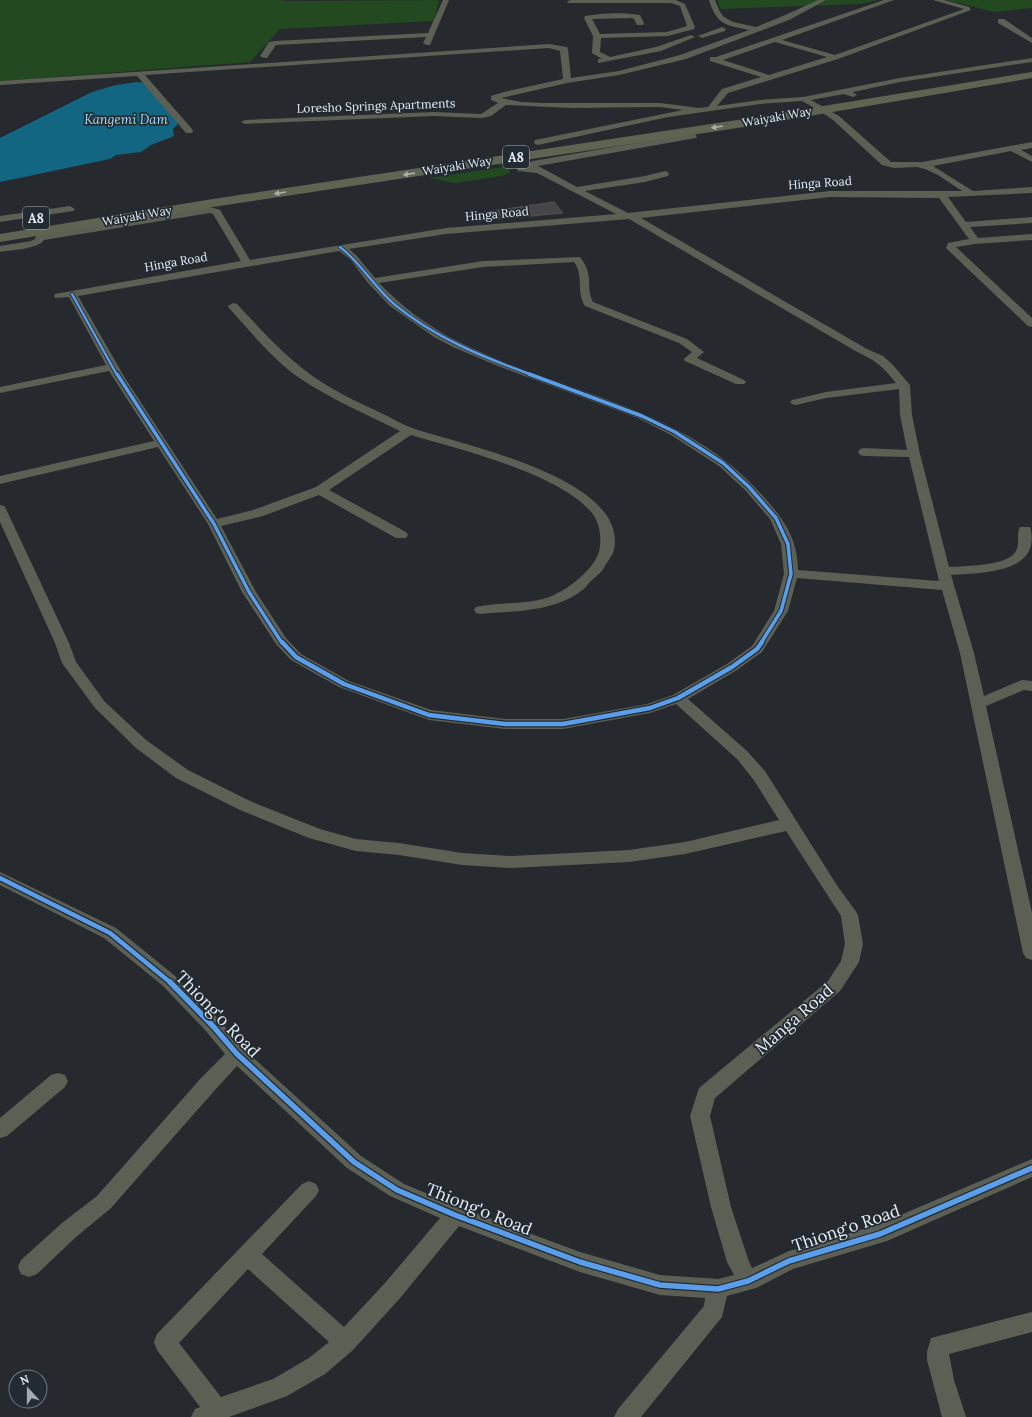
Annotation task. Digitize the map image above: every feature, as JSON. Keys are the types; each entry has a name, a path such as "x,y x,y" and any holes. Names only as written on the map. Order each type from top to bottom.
{"highway":[{"name":"Waiyaki Way","path":"0,238 41,235 189,210 527,146 744,123 998,76 1032,68"},
{"name":"Waiyaki Way","path":"159,200 527,146 849,93 998,76 1032,75"},
{"name":"Waiyaki Way","path":"0,224 104,208"},
{"path":"15,222 14,228 18,236"}],"street":[{"path":"424,53 430,34 441,14 446,0"},
{"path":"712,0 720,18 756,29"},
{"path":"696,110 660,105 598,106 503,103 494,98 504,94 567,81 619,73 683,56 797,13 823,0"},
{"path":"716,60 891,0"},
{"path":"712,108 722,93 835,57 968,10 967,8 936,0"},
{"path":"570,2 667,1 681,4 691,27 682,31 664,35 597,36"},
{"path":"842,9 854,12"},
{"path":"609,59 596,53 597,36 588,18 635,16 640,23"},
{"path":"1002,20 1032,41"},
{"path":"598,62 658,49 722,29"},
{"path":"682,31 720,42"},
{"path":"264,56 273,43 283,38 300,41 312,37 343,39 353,35 386,37 397,33 413,35 430,34"},
{"path":"412,45 413,35"},
{"path":"343,39 351,50 371,51 394,47 386,37"},
{"path":"775,40 835,57"},
{"path":"300,41 302,49"},
{"path":"0,83 424,53 558,46 564,49 567,81"},
{"path":"702,56 770,78"},
{"path":"849,93 900,80 1032,60"},
{"path":"139,73 190,131"},
{"path":"527,146 696,110 765,101 806,100 823,109 885,163 895,165 922,165 1032,145"},
{"name":"Loresho Springs Apartments","path":"245,122 434,114 482,116 488,114 503,103"},
{"path":"660,105 668,115"},
{"path":"527,146 521,170 694,136"},
{"path":"527,146 536,168 611,209 629,216 863,351 879,358 889,367 904,385 906,415 914,454 943,571 967,653 1008,848 1026,894 1032,953"},
{"path":"1013,149 1032,159"},
{"path":"922,165 934,169 971,193"},
{"path":"576,190 645,179 665,174"},
{"path":"1003,192 995,186 1009,182"},
{"name":"Hinga Road","path":"112,367 65,295 340,247 446,231 629,216 830,194 942,195 1032,190"},
{"path":"942,195 975,241"},
{"path":"0,219 70,209"},
{"path":"189,210 210,210 217,212 247,263"},
{"path":"963,225 1032,220"},
{"path":"0,249 34,244 41,235"},
{"path":"1032,237 975,241 951,245 951,248 1032,324"},
{"path":"0,390 112,367 214,524 249,592 281,641 296,657 344,684 429,715 505,724 563,724 607,717 643,709 678,698 732,667 757,649 781,612 791,574 788,544 776,518 749,487 723,463 702,448 675,432 642,416 502,364 457,345 422,324 394,304 372,281 353,257 340,247"},
{"path":"372,281 483,264 577,259 581,263 586,280 584,297 589,304 683,341 699,352 689,359 740,382"},
{"path":"233,306 265,342 301,374 335,396 409,431 485,454 543,474 578,494 590,504 603,521 607,534 607,550 596,571 585,579 577,588 557,599 531,605 481,610"},
{"path":"796,402 826,396 904,385"},
{"path":"214,524 258,513 320,490 409,431"},
{"path":"0,480 162,443"},
{"path":"864,452 914,454"},
{"path":"320,490 401,535"},
{"path":"0,509 62,643 69,663 100,705 141,744 182,774 246,806 315,834 356,845 399,849 462,859 512,862 629,856 685,848 789,824"},
{"path":"1017,559 1021,555 1025,544 1025,530"},
{"path":"943,571 990,567 1017,559 1032,559"},
{"path":"791,574 948,586"},
{"path":"978,704 1022,685 1032,686"},
{"name":"Manga Road","path":"678,698 742,756 758,775 849,915 854,944 850,962 834,986 794,1022 706,1094 700,1116 721,1207 738,1262 748,1281"},
{"name":"Thiong'o Road","path":"4,884 110,933 168,980 212,1025 237,1054 306,1120 354,1162 397,1190 455,1215 580,1262 660,1285 718,1290 748,1281 789,1261 880,1234 1032,1168"},
{"path":"29,1267 69,1230 104,1202 208,1084 237,1054"},
{"path":"0,1130 58,1081"},
{"path":"309,1190 165,1342 210,1414 237,1402 279,1388 317,1366 345,1342 393,1290 455,1215"},
{"path":"247,1255 345,1342"},
{"path":"626,1417 714,1310 718,1290"},
{"path":"954,1417 937,1353 939,1346 1032,1322"}],"green space":[{"path":"0,0 439,0 434,21 280,29 250,62 0,81"},
{"path":"717,0 878,0 860,4 721,9"},
{"path":"946,0 1032,0 1032,8 995,12"},
{"path":"510,166 509,173 502,176 455,183 429,178"}],"water":[{"name":"Kangemi Dam","path":"137,82 145,83 172,112 178,124 173,129 174,136 151,145 141,152 116,155 110,159 0,182 0,138 92,92 116,85"}],"building":[{"path":"554,202 563,213 479,221 478,213"}],"cycle path":[{"path":"72,294 119,378 214,524 249,592 281,641 296,657 344,684 429,715 505,724 563,724 650,708 678,698 732,667 757,649 781,611 791,574 791,564 788,544 776,518 749,487 723,463 675,432 642,416 502,364 457,345 438,335 394,304 372,281 353,257 340,247"},
{"path":"0,878 110,933 168,980 212,1025 237,1054 354,1162 397,1190 455,1215 580,1262 660,1285 718,1289 748,1281 789,1261 880,1234 1032,1168"}]}
